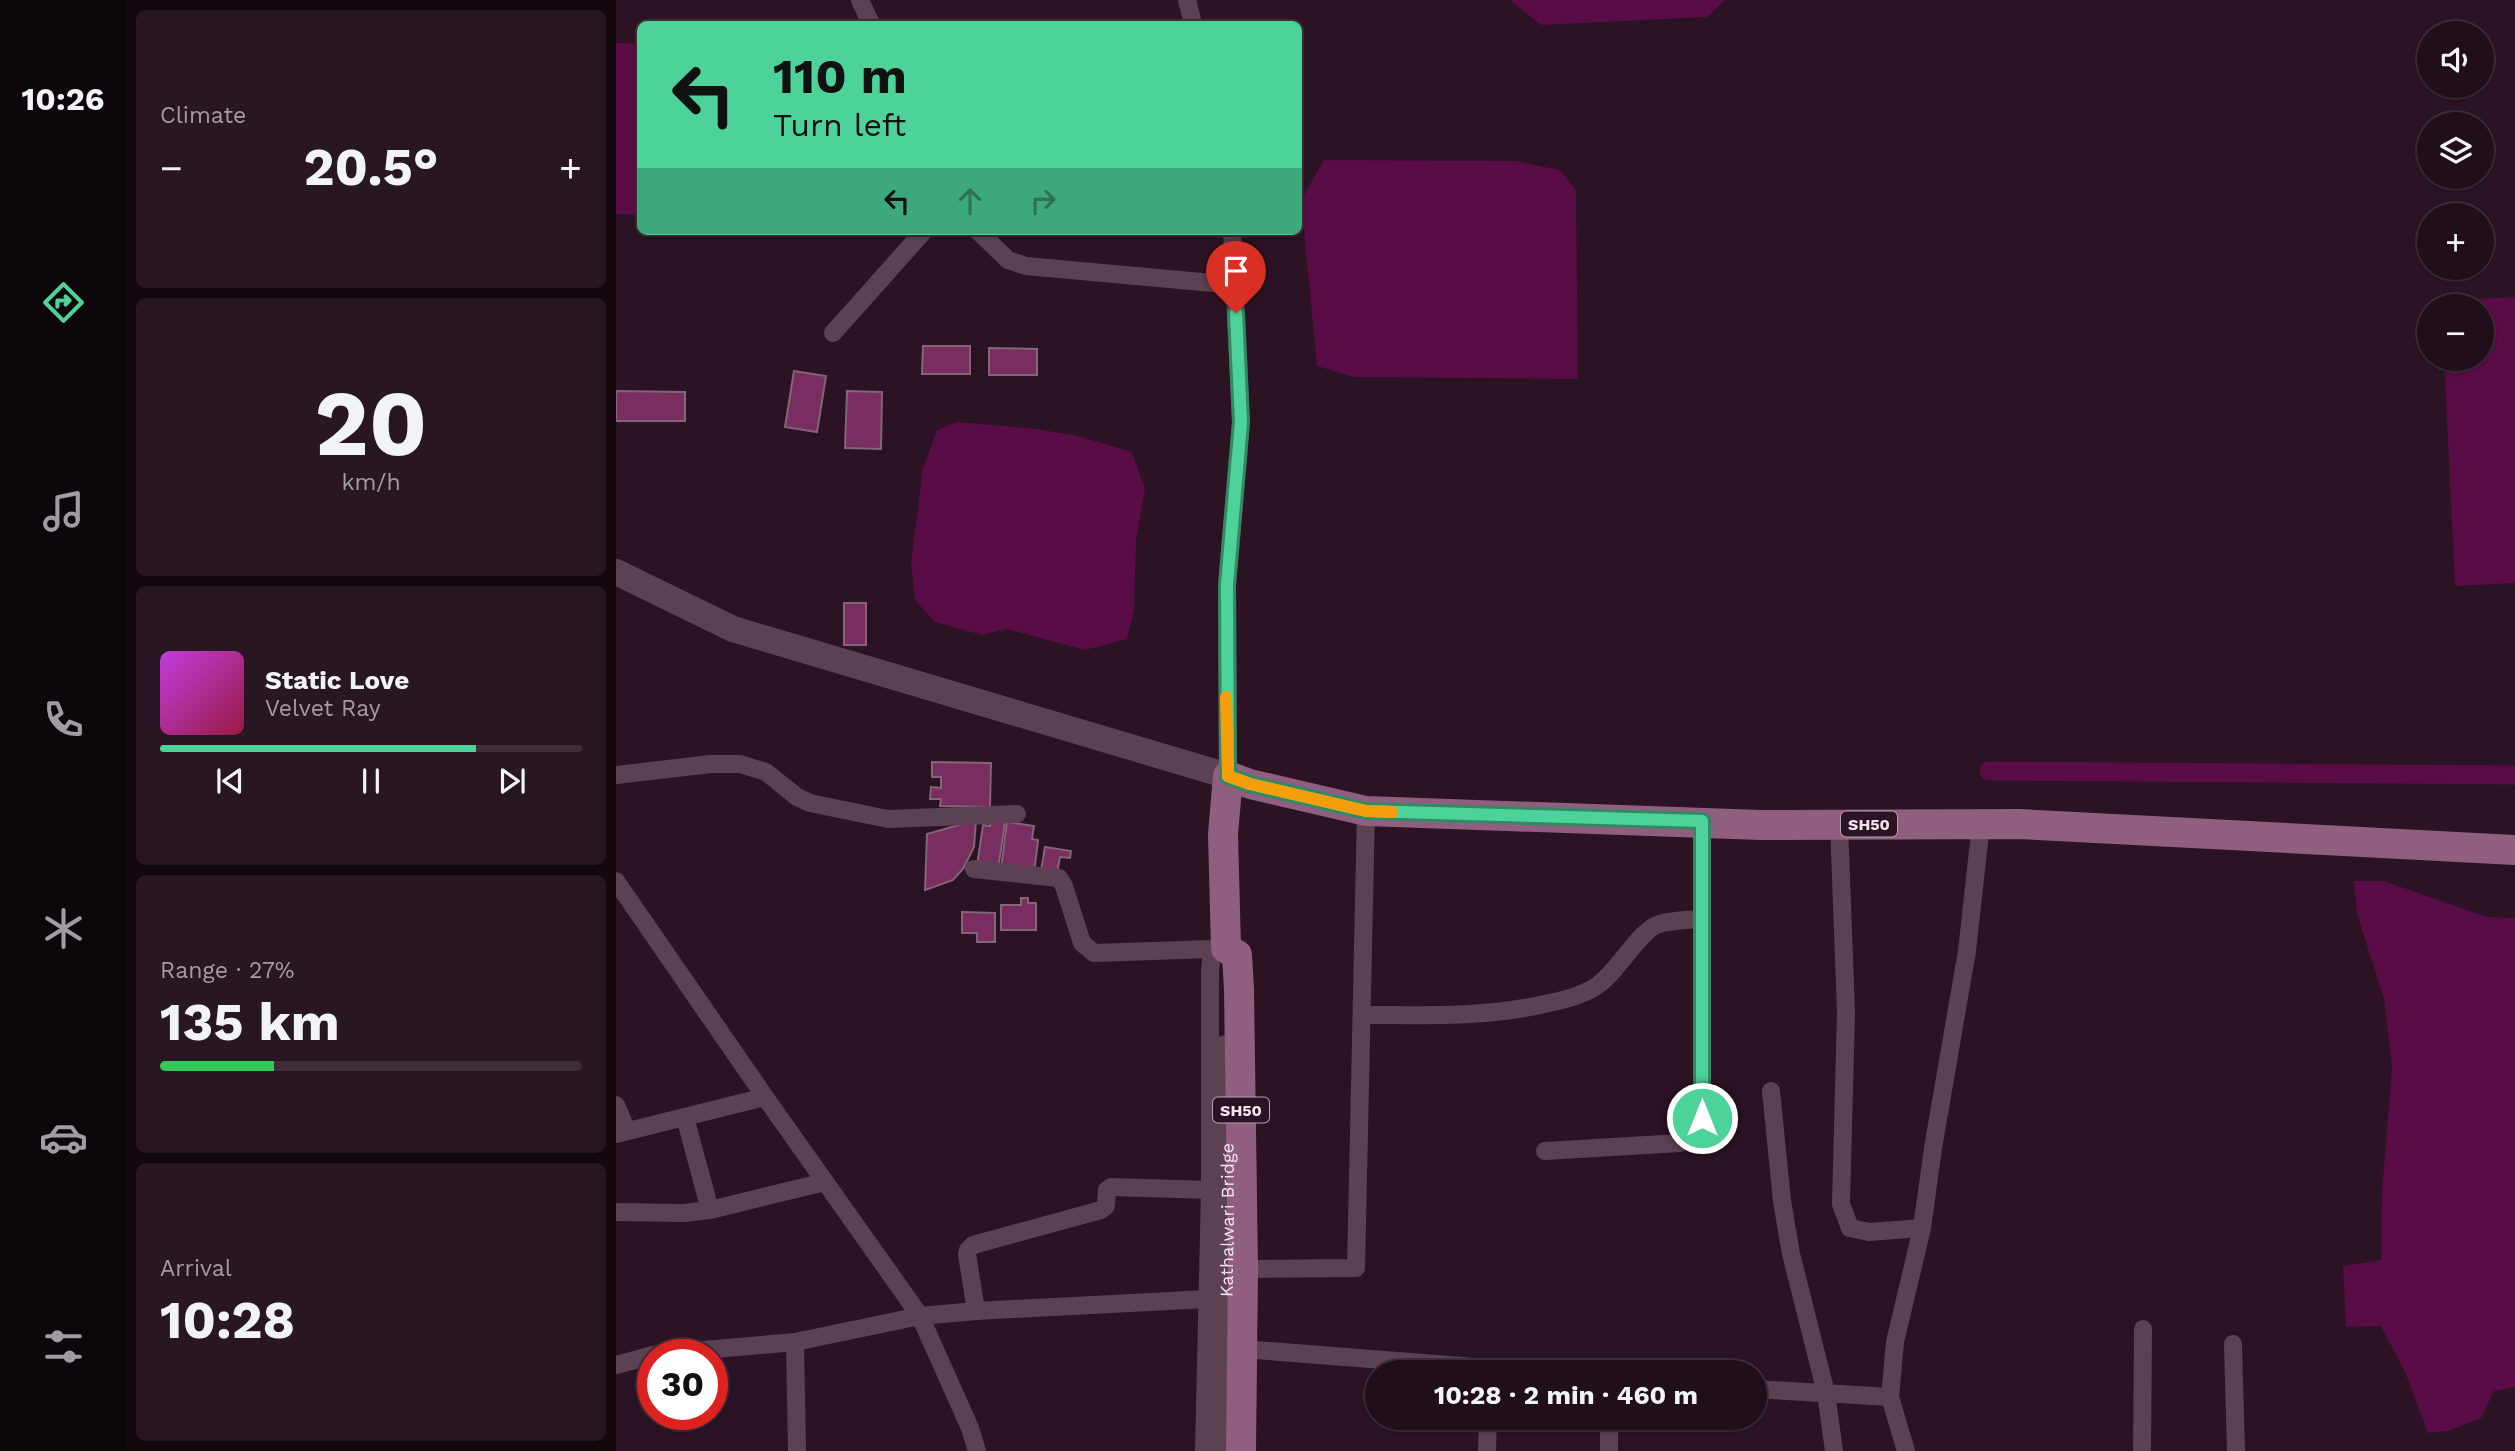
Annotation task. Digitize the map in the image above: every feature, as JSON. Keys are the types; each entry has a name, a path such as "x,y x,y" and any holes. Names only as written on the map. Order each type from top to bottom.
{"main road":[{"path":"616,572 733,629 1228,776"},
{"name":"SH50","path":"1241,1451 1243,1269 1237,955 1219,948 1228,776 1250,784 1366,811 1762,825 1981,824 2515,850"},
{"name":"Kathalwari Bridge","path":"1219,948 1227,1220 1225,1451"}],"street":[{"path":"860,0 870,21"},
{"path":"1187,0 1192,21"},
{"path":"833,333 920,235"},
{"path":"982,235 1007,260 1026,266 1235,285"},
{"path":"1228,776 1227,585 1241,422 1232,235"},
{"path":"616,775 711,764 740,764 766,772 797,797 810,803 874,817 888,819 1017,814"},
{"path":"1243,1269 1356,1268 1366,811"},
{"path":"1545,1151 1680,1143 1700,1135 1702,821"},
{"path":"1839,824 1846,1012 1841,1204 1850,1228 1869,1232 1922,1228"},
{"path":"1906,1451 1890,1397 1895,1342 1922,1228 1967,951 1981,824"},
{"path":"974,869 1059,878 1082,943 1094,953 1219,948 1210,972 1210,1190 1204,1451"},
{"path":"616,881 920,1316 970,1428 977,1451"},
{"path":"1362,1015 1472,1015 1509,1012 1558,1001 1595,987 1610,975 1653,926 1702,919"},
{"path":"1771,1091 1782,1201 1791,1254 1826,1393 1834,1451"},
{"path":"616,1105 622,1133 765,1097"},
{"path":"685,1117 710,1210"},
{"path":"616,1212 684,1213 710,1210 825,1182"},
{"path":"976,1311 967,1254 973,1245 1101,1210 1106,1206 1107,1190 1111,1187 1210,1190"},
{"path":"728,1348 795,1342 920,1316 1207,1298"},
{"path":"2142,1451 2143,1329"},
{"path":"795,1342 797,1451"},
{"path":"2233,1344 2236,1451"},
{"path":"1243,1349 1379,1360"},
{"path":"616,1365 637,1360"},
{"path":"1767,1390 1890,1397"},
{"path":"1487,1451 1488,1430"},
{"path":"1609,1430 1609,1451"}],"shaded area":[{"path":"1510,0 1725,0 1707,17 1541,25"},
{"path":"616,43 637,44 637,215 616,214"},
{"path":"1324,160 1516,161 1560,170 1576,191 1578,379 1354,377 1317,366 1302,198"},
{"path":"2515,297 2515,583 2455,586 2445,371 2494,371 2494,298"},
{"path":"957,422 1037,429 1078,436 1132,452 1145,489 1136,541 1134,609 1127,639 1085,650 1007,629 982,635 935,622 915,600 911,562 923,468 937,430"},
{"path":"2354,881 2384,881 2487,917 2515,918 2515,1387 2494,1391 2481,1418 2448,1431 2428,1433 2405,1372 2381,1326 2346,1327 2343,1266 2381,1260 2382,1192 2392,1067 2384,999 2357,914"}],"building":[{"path":"923,346 970,346 970,374 922,374"},
{"path":"989,348 1037,349 1037,375 989,375"},
{"path":"794,371 826,376 817,432 785,427"},
{"path":"616,391 685,392 685,421 616,421"},
{"path":"847,391 882,392 881,449 845,448"},
{"path":"844,603 866,603 866,645 844,645"},
{"path":"932,762 991,763 990,807 940,806 941,799 930,799 931,787 941,788 941,777 932,777"},
{"path":"976,820 974,847 963,869 953,880 925,890 927,834"},
{"path":"991,820 1005,822 998,869 977,866 983,825 990,826"},
{"path":"1007,822 1034,826 1032,839 1038,840 1034,873 1001,869"},
{"path":"1045,847 1071,851 1070,858 1060,857 1057,873 1041,871"},
{"path":"1021,898 1028,898 1028,903 1036,903 1036,930 1001,930 1001,905 1021,905"},
{"path":"962,912 995,913 995,942 977,942 977,933 962,933"}],"waterway":[{"path":"1989,771 2515,775"}],"slow traffic":[{"path":"1226,697 1228,776 1250,784 1366,811 1392,812"}],"route":[{"path":"1236,313 1241,422 1227,585 1228,776 1250,784 1366,811 1702,821 1702,1118"}]}
